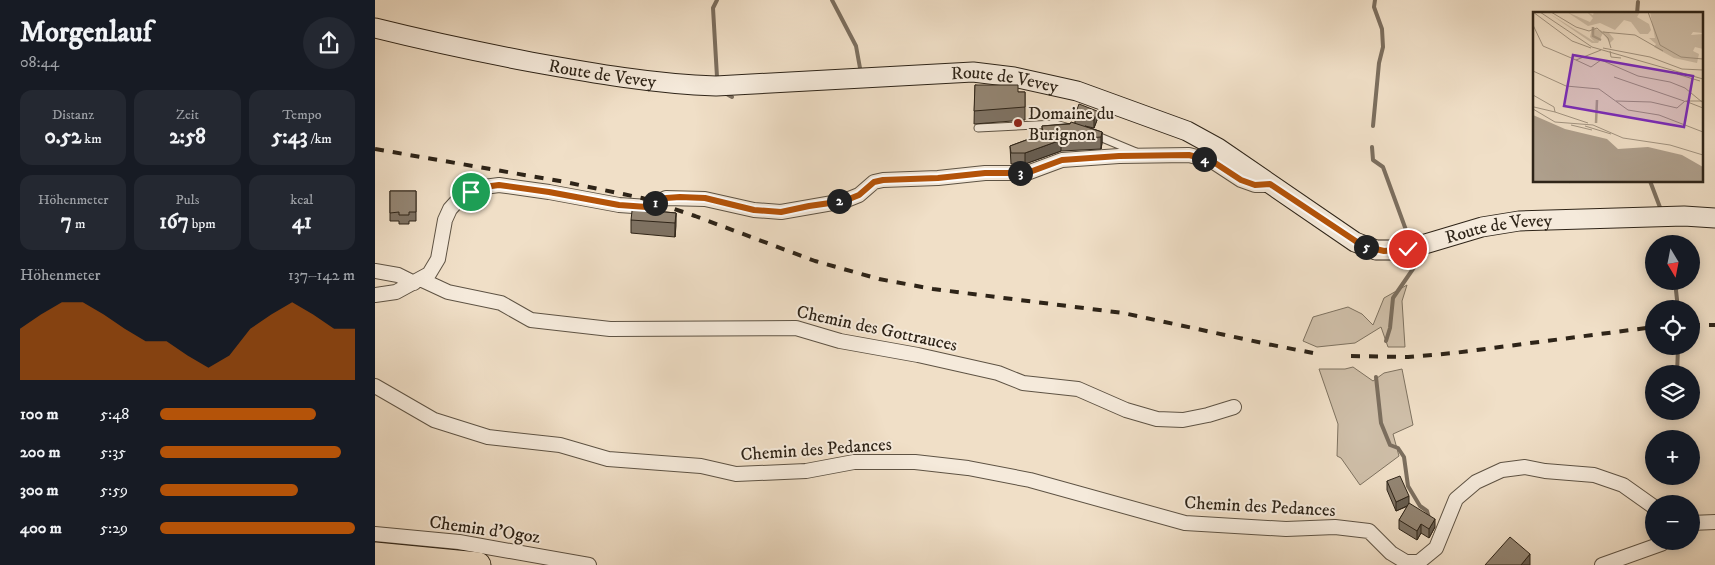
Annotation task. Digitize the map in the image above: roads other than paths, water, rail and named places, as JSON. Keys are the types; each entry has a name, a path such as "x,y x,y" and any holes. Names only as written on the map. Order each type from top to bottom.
{"highway":[{"path":"375,555 477,565"}],"main road":[{"name":"Route de Vevey","path":"375,28 430,42 577,71 693,85 716,86 973,72 1014,76 1077,90 1187,131 1218,148 1355,242 1369,248 1384,251 1408,249 1482,227 1519,221 1675,217 1715,218"}],"street":[{"path":"375,295 396,292 429,274 438,259 445,220 450,209 460,198 484,187 499,185 619,205 647,207 666,198 705,198 754,210 781,212 844,201 859,195 874,182 883,180 938,178 985,173 1027,173 1062,160 1119,156 1189,155 1212,161 1241,180 1255,185 1270,184"},
{"name":"Chemin des Gottrauces","path":"375,271 398,275 448,292 501,303 531,320 610,329 796,328 840,341 917,355 998,373 1023,383 1078,389 1126,410 1157,419 1183,420 1234,407"},
{"name":"Chemin des Pedances","path":"375,386 434,420 488,437 560,445 608,459 701,466 736,474 806,471 854,462 915,462 968,468 1029,480 1185,523 1287,529 1335,527 1369,531 1391,553 1406,562 1419,562 1436,548 1456,499 1476,482 1502,470 1525,467 1545,471 1594,475 1623,485 1645,501"},
{"path":"1700,523 1715,522"},
{"name":"Chemin d'Ogoz","path":"375,534 459,542 589,565"},
{"path":"1602,565 1645,550"}],"lane":[{"path":"978,128 1055,124 1070,129"},
{"path":"1086,132 1146,156"}],"waterway":[{"path":"717,0 713,8 717,77"},
{"path":"832,0 856,46 860,68"},
{"path":"1373,126 1379,63 1383,47 1382,29 1374,7 1375,0"},
{"path":"1637,12 1638,2"},
{"path":"723,92 732,97"},
{"path":"1372,147 1373,160 1383,167 1410,241"},
{"path":"1650,182 1661,210"},
{"path":"1386,341 1390,328 1393,298 1415,266 1412,254"},
{"path":"1676,290 1677,300"},
{"path":"1677,365 1678,355"},
{"path":"1376,377 1381,423 1390,445 1398,448 1404,457 1408,486 1420,506 1427,511 1429,518"}],"railway":[{"path":"375,149 565,182 642,198 815,261 879,279 933,289 1123,313 1313,353"},
{"path":"1700,325 1715,325"},
{"path":"1351,356 1408,357 1454,353 1645,328"}],"place":[{"name":"Domaine du Burignon","path":"1018,123"}]}
